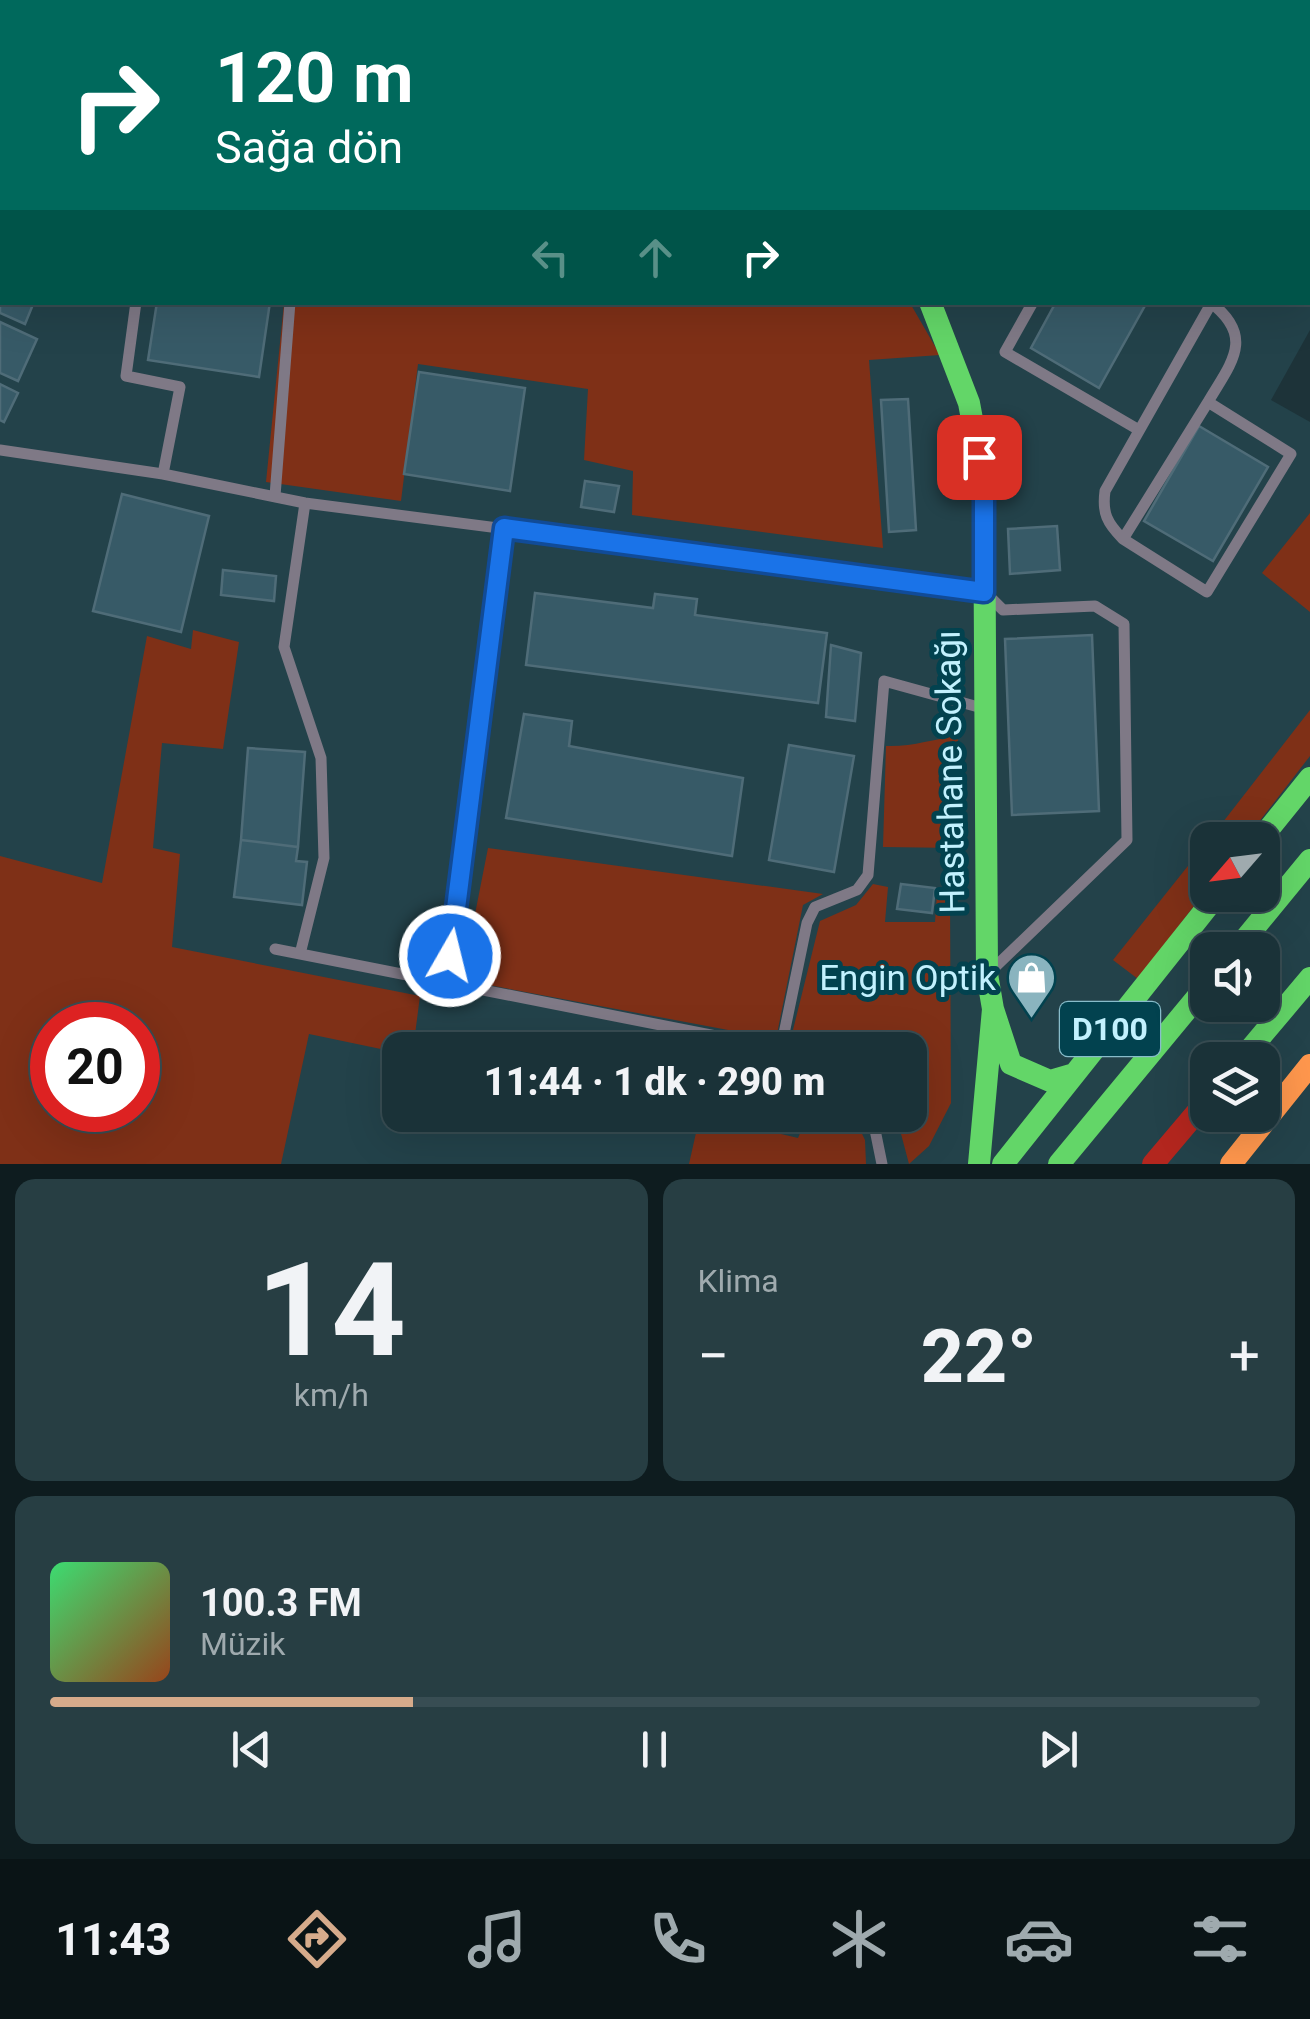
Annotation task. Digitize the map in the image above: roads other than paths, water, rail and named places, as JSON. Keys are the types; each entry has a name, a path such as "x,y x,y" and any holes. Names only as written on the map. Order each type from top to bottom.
{"main road":[{"name":"Hastahane Sokağı","path":"931,305 969,403 984,484 987,974 992,1008 1011,1064 1050,1081 1074,1074"},
{"path":"1275,822 1310,778"},
{"path":"1251,932 1310,860"},
{"name":"D100","path":"1003,1164 1203,912"},
{"path":"1256,1042 1310,978"},
{"name":"D100","path":"1059,1164 1190,1006"},
{"name":"Hastahane Sokağı","path":"979,1164 992,1008"},
{"path":"1231,1164 1310,1065"},
{"path":"1153,1164 1190,1120"}],"lane":[{"path":"136,305 126,376 180,386 162,474"},
{"path":"275,496 290,305"},
{"path":"1031,305 1005,352 1139,430"},
{"path":"1208,402 1291,454 1206,592 1123,540 1108,524 1102,509 1104,490 1210,305"},
{"path":"1123,540 1237,351 1236,333 1213,305"},
{"path":"0,450 162,474 305,503 984,592 1003,610 1095,606 1124,624 1127,840 987,974"},
{"path":"300,954 324,858 321,758 284,648 305,503"},
{"path":"446,986 504,528"},
{"path":"787,1032 807,923 815,907 857,890 868,875 884,681 985,709"},
{"path":"275,948 446,986 693,1032"},
{"path":"875,1132 882,1164"}],"water":[{"path":"1310,330 1310,422 1271,400"}],"place":[{"name":"Engin Optik","path":"1031,1020"}]}
